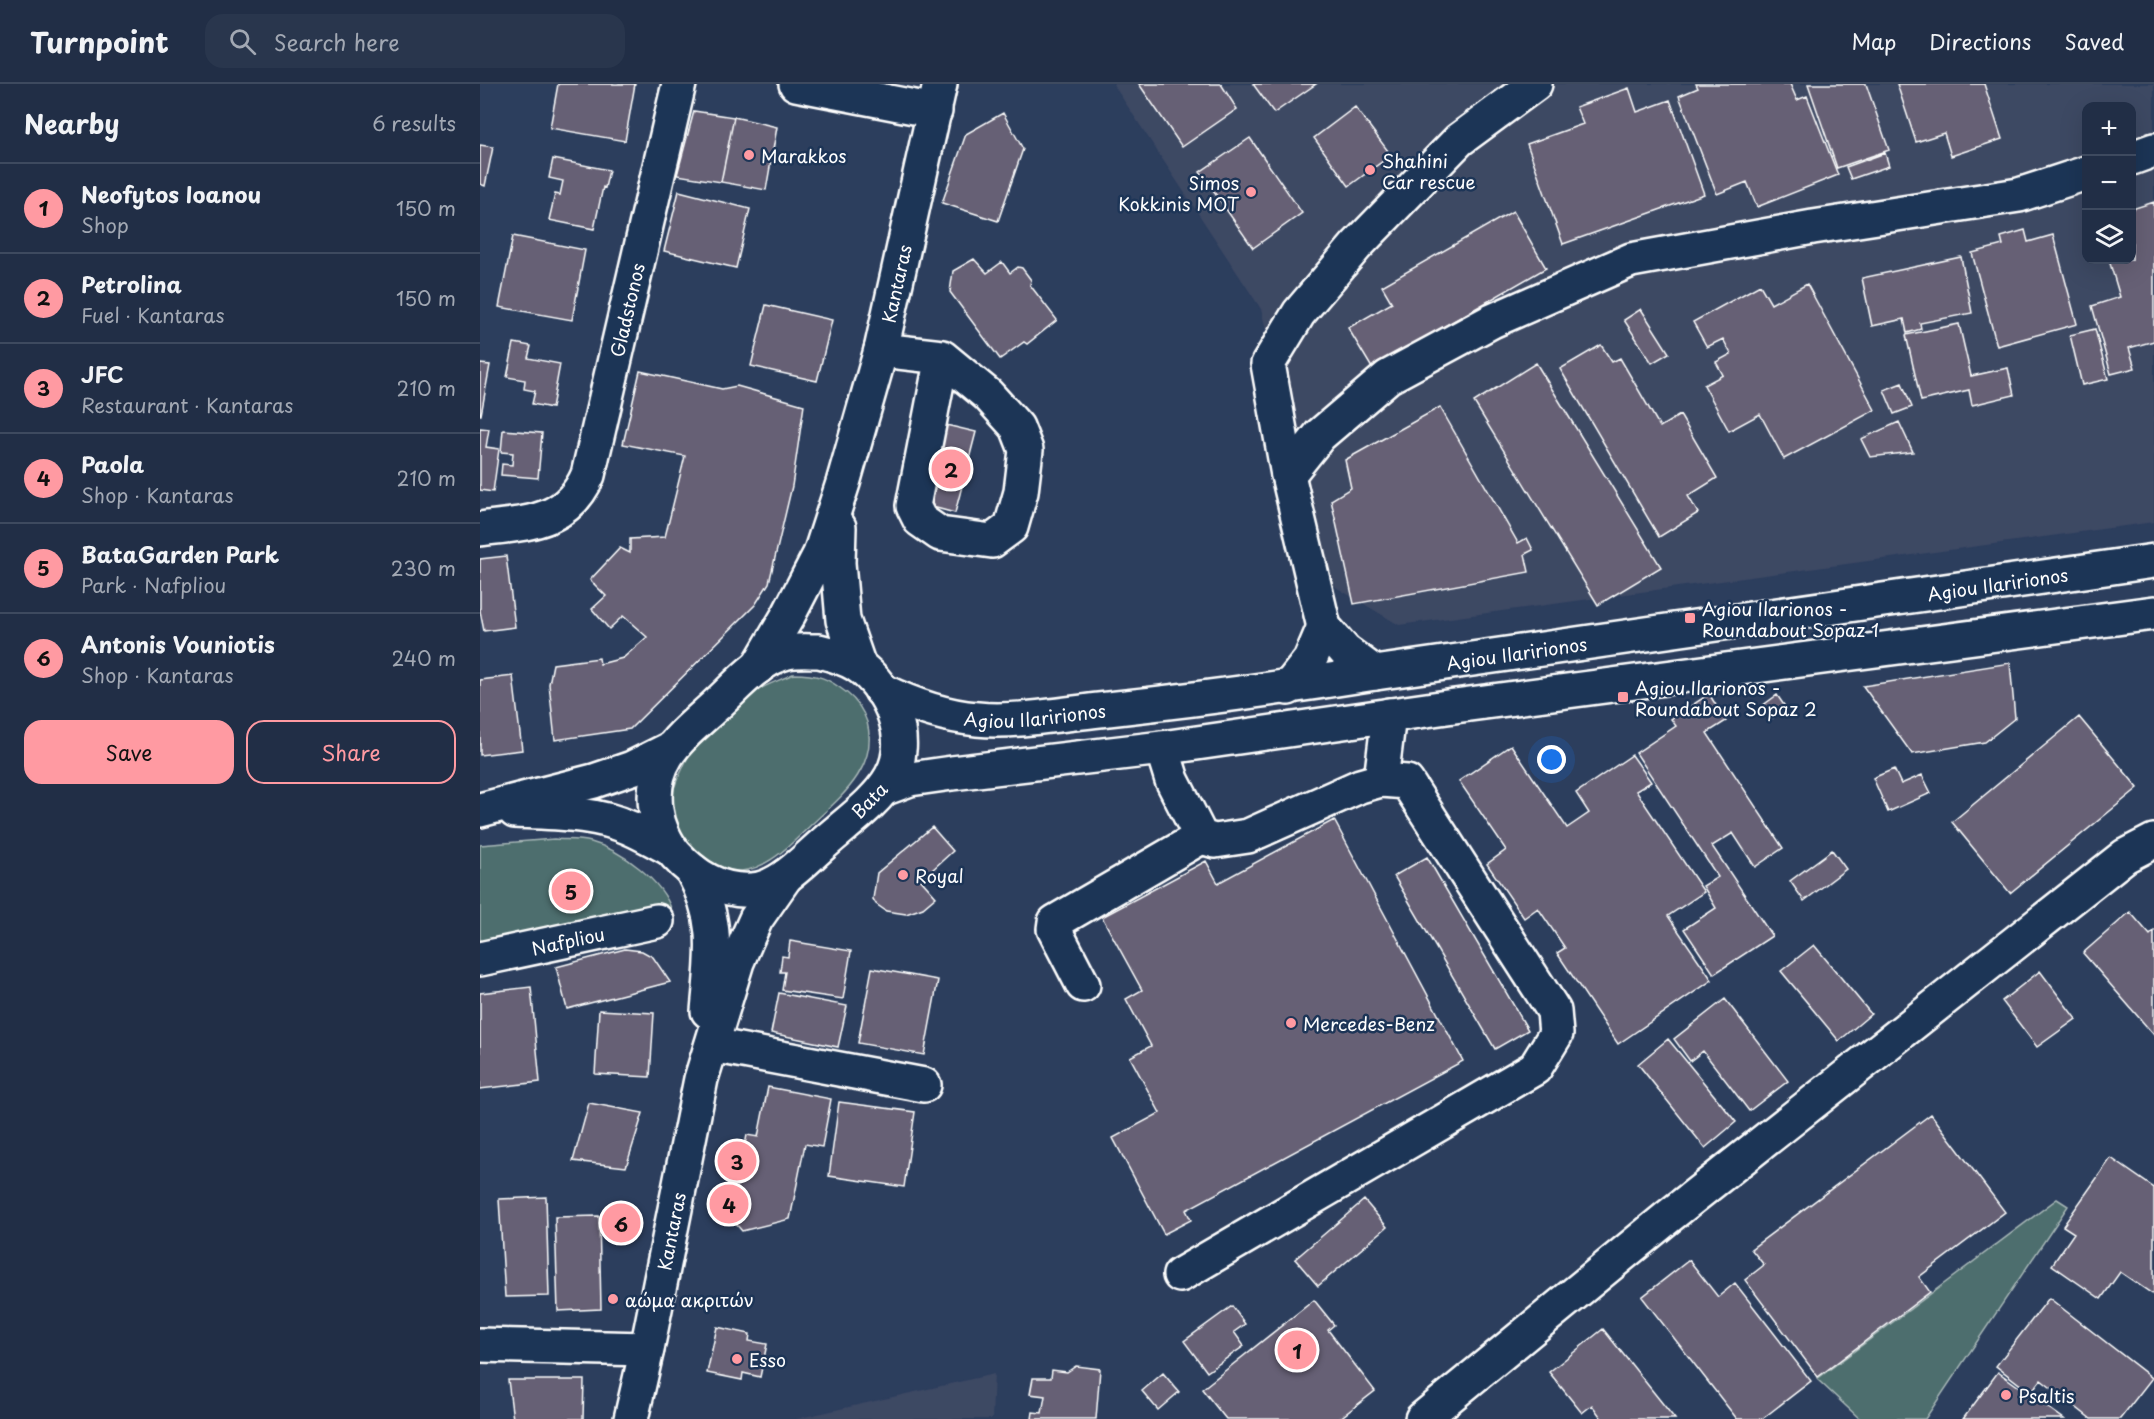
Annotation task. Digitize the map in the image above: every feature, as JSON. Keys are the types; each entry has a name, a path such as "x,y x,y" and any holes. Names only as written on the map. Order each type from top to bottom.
{"main road":[{"name":"Gladstonos","path":"480,529 546,518 569,505 583,487 588,475 679,84"},
{"path":"796,84 937,97"},
{"path":"1375,673 1345,651 1324,627 1288,475 1268,364 1299,313 1356,246 1459,140 1535,84"},
{"name":"Kantaras","path":"758,667 789,615 820,554 843,483 881,350 937,97"},
{"path":"2136,157 2154,150"},
{"path":"1288,475 1320,435 1388,377 1492,321 1631,260 1813,226 2019,195 2082,174"},
{"path":"881,350 942,357 988,395 1017,427 1026,450 1021,492 1011,527 992,541 940,534 920,520 913,506 942,357"},
{"name":"Kantaras","path":"843,483 837,539 839,592 843,620 859,666"},
{"name":"Agiou Ilaririonos","path":"881,690 924,709 945,715 979,720 1027,717 1288,688 1375,673 2154,561"},
{"path":"883,789 910,780 952,773 1162,747 2154,613"},
{"path":"1288,688 1310,660 1324,627"},
{"name":"Bata","path":"811,651 832,654 859,666 881,690 890,705 900,749 897,765 883,789 786,876 753,890 715,885 681,860 657,817 654,795 656,779 670,749 758,667 787,652 811,651"},
{"path":"1381,780 1389,715"},
{"path":"1162,747 1172,780 1201,837 1215,842 1248,836 1360,786 1381,780 1407,782 1554,1011 1556,1034 1535,1068 1180,1275"},
{"path":"480,810 594,781 632,768 670,749"},
{"path":"480,810 567,814 598,819 628,827 681,860"},
{"path":"1083,985 1054,929 1055,922 1201,837"},
{"path":"1422,1419 1668,1217 2125,856 2154,841"},
{"name":"Kantaras","path":"631,1419 701,1078 712,966 711,915 703,891 681,860"},
{"name":"Kantaras","path":"701,1078 738,962 756,919 786,876"},
{"name":"Nafpliou","path":"480,959 657,921"},
{"path":"712,1045 924,1085"},
{"path":"480,1345 647,1348"}],"shaded area":[{"path":"1113,84 2154,84 2154,522 1399,625 1324,580 1261,309"},
{"path":"994,1374 992,1419 796,1419"}],"green space":[{"path":"793,674 816,676 828,680 857,703 867,722 869,738 868,753 863,767 835,803 771,860 752,869 741,871 712,866 688,849 676,830 671,801 677,781 691,752 742,702 760,689"},
{"path":"554,839 591,842 627,859 660,889 672,911 480,950 480,845"},
{"path":"2057,1199 2068,1206 1925,1419 1860,1419 1817,1379"}],"building":[{"path":"558,84 635,84 625,141 550,128"},
{"path":"1139,84 1221,84 1237,109 1182,147"},
{"path":"1253,84 1316,84 1274,113"},
{"path":"1696,84 1790,84 1797,100 1807,96 1838,175 1757,207 1747,182 1717,194 1679,96 1698,88"},
{"path":"1808,84 1866,84 1889,150 1837,168"},
{"path":"1897,84 1984,84 2002,139 1951,156 1944,133 1916,142"},
{"path":"1629,88 1637,112 1670,100 1704,194 1563,244 1527,144 1583,124 1576,107"},
{"path":"1355,107 1391,155 1349,186 1314,138"},
{"path":"694,111 734,117 721,182 677,175"},
{"path":"1003,113 1023,149 998,221 942,203 966,134"},
{"name":"Marakkos","path":"734,117 777,127 766,190 721,182"},
{"path":"1250,138 1302,213 1253,248 1200,172"},
{"path":"480,145 493,147 485,186 480,184"},
{"path":"1885,153 1889,166 1851,179 1846,167"},
{"path":"553,159 609,170 594,229 549,220 555,194 560,195 563,181 549,178"},
{"path":"679,191 750,209 736,268 664,251"},
{"path":"2154,202 2154,341 2129,348 2135,368 2111,374 2092,306 2120,297 2110,264 2136,264 2136,208"},
{"path":"1513,211 1546,268 1372,368 1348,328 1392,303 1382,286"},
{"path":"2025,230 2028,242 2053,235 2077,324 1997,346 1972,253 2003,245 2001,237"},
{"path":"513,236 585,250 572,320 499,307"},
{"path":"1961,257 1972,313 1920,323 1921,329 1907,333 1904,319 1872,326 1862,278"},
{"path":"974,259 987,273 1002,262 1010,273 1018,267 1022,268 1031,280 1030,285 1057,320 1027,344 1024,342 1000,359 950,292 953,271"},
{"path":"1807,284 1875,410 1784,459 1760,414 1729,431 1704,385 1723,375 1716,362 1731,354 1723,339 1707,347 1693,322 1760,285 1771,304"},
{"path":"766,305 832,320 817,381 751,366"},
{"path":"1641,309 1669,353 1652,363 1624,320"},
{"path":"1959,324 1971,376 2008,368 2014,395 1972,405 1969,390 1921,401 1906,335"},
{"path":"2095,329 2108,379 2082,385 2070,335"},
{"path":"514,343 531,346 528,358 560,364 552,408 532,404 535,391 524,389 525,380 507,377"},
{"path":"1601,345 1612,362 1620,358 1660,427 1680,415 1717,478 1688,496 1698,513 1659,537 1560,369"},
{"path":"1536,363 1661,567 1598,605 1474,402"},
{"path":"480,364 490,365 481,415 480,415"},
{"path":"640,371 722,389 737,386 804,405 792,486 769,583 755,605 630,729 555,740 549,684 553,664 599,658 600,664 623,658 647,637 623,616 609,629 592,609 606,596 590,580 620,548 630,553 630,539 665,537 685,456 623,444"},
{"path":"1902,383 1912,407 1894,414 1884,390"},
{"path":"1440,407 1518,543 1527,538 1533,550 1525,554 1529,572 1354,604 1331,500 1351,488 1345,460"},
{"path":"1899,422 1913,452 1870,457 1861,439"},
{"path":"946,425 976,432 955,513 925,505"},
{"path":"480,428 489,429 486,447 499,449 493,492 480,490"},
{"path":"503,430 542,433 538,478 501,475 502,464 512,465 513,453 501,452"},
{"path":"506,556 515,627 484,631 480,611 480,559"},
{"path":"2010,663 2015,718 1985,742 1912,754 1863,686"},
{"path":"513,676 522,750 480,755 480,680"},
{"path":"1709,694 1726,721 1707,733 1783,848 1755,867 1733,833 1712,846 1772,936 1714,974 1684,929 1716,908 1703,886 1718,877 1636,753 1676,726 1671,719"},
{"path":"1777,695 1786,708 1771,719 1762,706"},
{"path":"2079,717 2138,788 2010,893 1952,822"},
{"path":"1511,745 1567,828 1589,813 1576,793 1632,755 1651,782 1636,791 1704,892 1668,916 1712,980 1618,1044 1557,953 1565,948 1538,908 1524,918 1487,864 1506,850 1459,781"},
{"path":"1894,769 1901,784 1922,775 1931,793 1888,812 1873,778"},
{"name":"Mercedes-Benz","path":"1334,820 1463,1061 1186,1210 1191,1220 1164,1234 1113,1138 1160,1113 1130,1057 1151,1046 1126,999 1142,990 1102,917 1206,861 1218,883"},
{"path":"932,827 953,851 921,880 936,897 923,908 906,914 886,911 873,899 877,873"},
{"path":"1832,850 1846,869 1804,901 1790,881"},
{"path":"1427,857 1528,1030 1495,1049 1394,876"},
{"path":"2130,912 2150,935 2154,931 2154,1035 2083,953"},
{"path":"790,941 851,951 843,999 782,990 785,972 780,972 782,956 788,957"},
{"path":"1814,945 1871,1014 1839,1041 1781,971"},
{"path":"625,949 642,951 653,957 670,982 567,1009 556,967"},
{"path":"872,968 938,980 924,1055 858,1043"},
{"path":"2040,971 2076,1019 2037,1047 2002,1001"},
{"path":"531,987 540,1082 480,1089 480,993"},
{"path":"779,993 847,1006 838,1047 771,1033"},
{"path":"1725,999 1788,1081 1749,1111 1703,1051 1690,1061 1674,1039"},
{"path":"599,1010 654,1013 650,1077 595,1074"},
{"path":"1668,1039 1736,1122 1705,1148 1638,1064"},
{"path":"768,1087 831,1099 822,1147 805,1144 790,1219 742,1231 730,1217 747,1135 758,1137"},
{"path":"839,1102 915,1112 904,1187 829,1176"},
{"path":"589,1103 643,1113 626,1167 573,1161"},
{"path":"1931,1114 2005,1212 1919,1277 1930,1292 1818,1377 1745,1280 1764,1265 1751,1249"},
{"path":"2111,1158 2154,1188 2154,1295 2120,1272 2101,1299 2052,1265 2074,1233 2063,1226"},
{"path":"546,1197 549,1296 505,1297 499,1199"},
{"path":"1364,1200 1387,1227 1318,1286 1295,1259"},
{"path":"599,1216 601,1309 558,1311 555,1217"},
{"path":"1689,1260 1718,1297 1735,1283 1811,1381 1762,1419 1737,1419 1642,1297"},
{"path":"2049,1298 2152,1378 2120,1419 2091,1419 2041,1380 2031,1393 1996,1366"},
{"path":"1314,1300 1334,1325 1328,1330 1375,1391 1339,1419 1226,1419 1202,1389"},
{"path":"1232,1306 1245,1324 1234,1332 1244,1346 1207,1372 1184,1341"},
{"name":"Esso","path":"717,1327 750,1334 749,1341 767,1344 760,1377 743,1373 742,1380 707,1373"},
{"path":"1603,1329 1675,1419 1602,1419 1592,1405 1582,1413 1549,1372"},
{"path":"1076,1366 1100,1369 1096,1419 1032,1419 1033,1412 1042,1413 1045,1396 1030,1394 1033,1378 1051,1378 1052,1370 1067,1372"},
{"name":"Psaltis","path":"1998,1372 2064,1419 1963,1419"},
{"path":"1163,1373 1179,1392 1158,1410 1142,1391"},
{"path":"508,1380 584,1380 583,1419 513,1419"}],"place":[{"name":"Marakkos","path":"749,155"},
{"name":"Shahini Car rescue","path":"1370,170"},
{"name":"Simos Kokkinis MOT","path":"1251,192"},
{"name":"Petrolina","path":"951,469"},
{"name":"Agiou Ilarionos - Roundabout Sopaz 1","path":"1690,618"},
{"name":"Agiou Ilarionos - Roundabout Sopaz 2","path":"1623,697"},
{"name":"Royal","path":"903,875"},
{"name":"BataGarden Park","path":"571,891"},
{"name":"Mercedes-Benz","path":"1291,1023"},
{"name":"JFC","path":"737,1161"},
{"name":"Paola","path":"729,1204"},
{"name":"Antonis Vouniotis","path":"621,1223"},
{"name":"αώμα ακριτών","path":"613,1299"},
{"name":"Neofytos Ioanou","path":"1297,1350"},
{"name":"Esso","path":"737,1359"},
{"name":"Psaltis","path":"2006,1395"}]}
